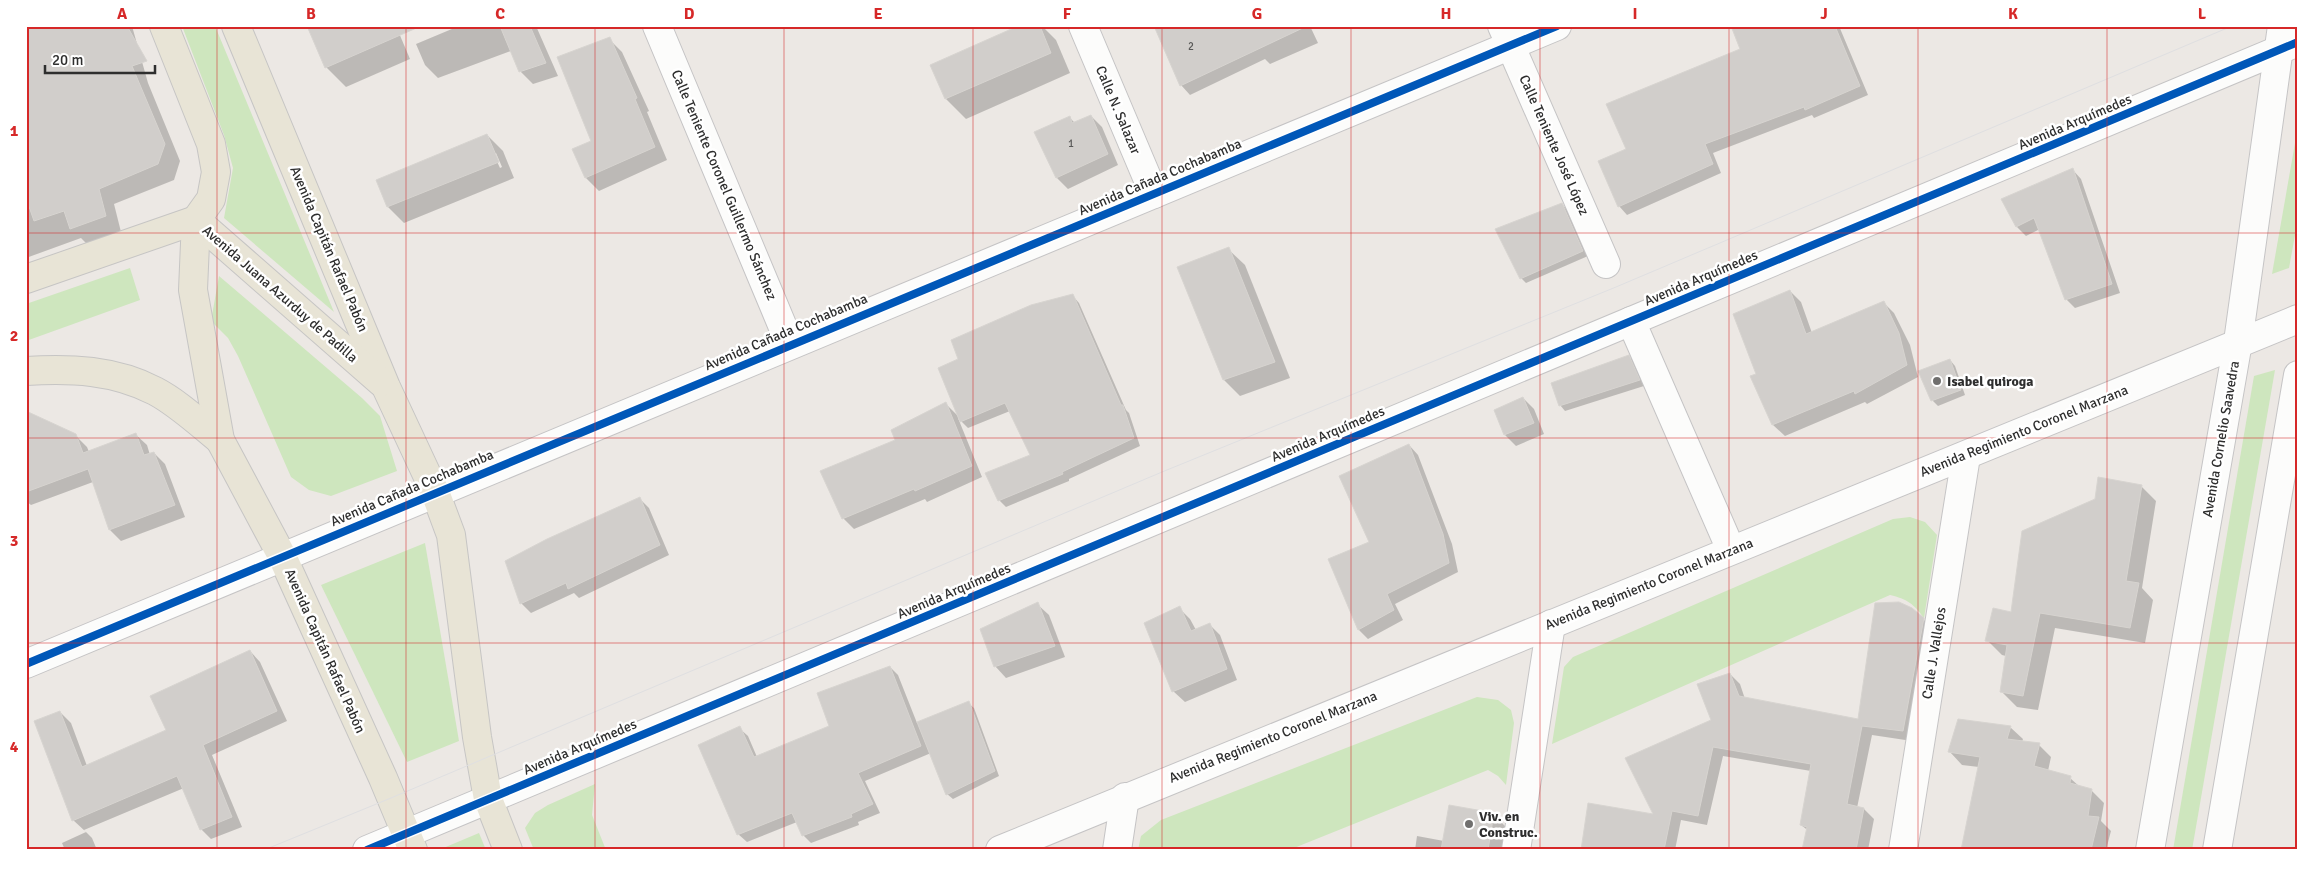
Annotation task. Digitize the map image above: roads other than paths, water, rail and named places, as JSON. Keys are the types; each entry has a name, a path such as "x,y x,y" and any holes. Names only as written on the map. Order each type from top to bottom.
{"main road":[{"path":"164,26 211,144 216,172 211,200 196,220"},
{"name":"Avenida Capitán Rafael Pabón","path":"236,26 386,387 435,492 451,535 477,737 488,799 508,850"},
{"name":"Avenida Juana Azurduy de Padilla","path":"26,279 196,220 386,387"},
{"name":"Avenida Capitán Rafael Pabón","path":"196,220 193,290 220,440 282,556 383,778 409,842"},
{"path":"26,371 57,369 104,372 154,391 188,413 220,440"}],"street":[{"name":"Calle Teniente Coronel Guillermo Sánchez","path":"657,26 790,344"},
{"name":"Calle N. Salazar","path":"1083,26 1154,194"},
{"name":"Avenida Cañada Cochabamba","path":"26,664 790,344 1154,194 1506,36 1557,26"},
{"name":"Calle Teniente José López","path":"1506,36 1606,264"},
{"name":"Avenida Arquímedes","path":"367,850 409,842 488,799 1631,321 2286,39"},
{"name":"Avenida Cornelio Saavedra","path":"2150,850 2238,342 2286,39"},
{"name":"Avenida Regimiento Coronel Marzana","path":"1000,850 1125,797 1966,456 2238,342 2298,319"},
{"path":"1631,321 1731,550"},
{"path":"2216,850 2298,375"},
{"name":"Calle J. Vallejos","path":"1903,850 1966,456"},
{"path":"1516,850 1551,624"},
{"path":"1117,850 1125,797"}],"tram line":[{"path":"264,850 1162,472 1616,287 2232,26"}],"place":[{"name":"Isabel quiroga","path":"1937,381"},
{"name":"Viv. en Construc.","path":"1469,824"}]}
